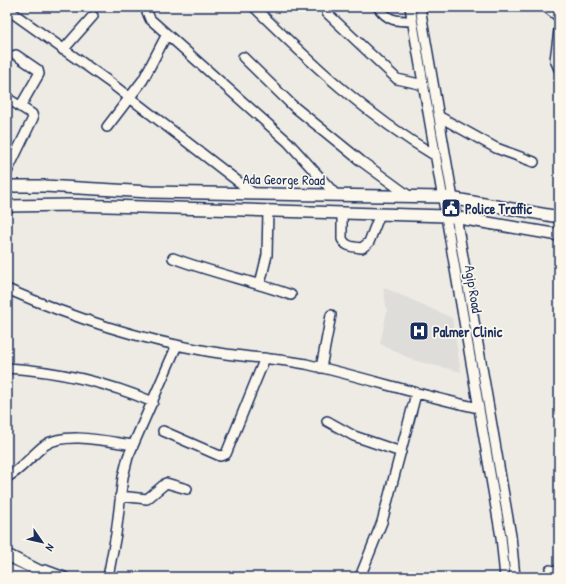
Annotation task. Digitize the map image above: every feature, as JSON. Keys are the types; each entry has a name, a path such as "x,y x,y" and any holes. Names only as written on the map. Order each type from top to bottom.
{"main road":[{"name":"Ada George Road","path":"7,186 44,186 150,192 449,197 559,217"},
{"path":"7,206 73,205 452,217 559,235"},
{"path":"7,555 51,577"},
{"path":"7,569 25,577"}],"street":[{"path":"146,7 150,19 288,142 336,195"},
{"path":"254,7 343,91 385,124 436,156"},
{"path":"378,7 388,19 396,21 412,21"},
{"name":"Agip Road","path":"410,7 436,156 449,197"},
{"name":"Agip Road","path":"420,7 440,117 449,197 479,408 501,538 505,577"},
{"path":"546,7 559,17"},
{"path":"7,10 130,99 253,194"},
{"path":"327,13 397,78 424,85"},
{"path":"63,50 93,16"},
{"path":"559,30 555,60 559,69"},
{"path":"107,127 130,99 154,61 167,34"},
{"path":"16,55 38,70 39,74 20,107"},
{"path":"243,57 298,110 361,161 409,196"},
{"path":"7,98 32,114 33,118 7,172"},
{"path":"440,117 496,148 534,162"},
{"path":"260,284 266,254 268,211"},
{"path":"342,213 342,239 344,243 346,245 362,248 369,242 380,214"},
{"name":"Agip Road","path":"452,217 511,536 515,577"},
{"path":"173,258 237,280 260,284 291,294"},
{"path":"7,290 97,325 177,345 321,368 416,394 479,408"},
{"path":"321,368 331,315"},
{"path":"108,577 116,534 123,477 133,445 177,345"},
{"path":"163,431 220,456 226,454 264,358"},
{"path":"7,368 34,370 78,377 120,388 153,402"},
{"path":"360,577 382,522 416,394"},
{"path":"327,421 354,436 401,452"},
{"path":"7,476 19,470 46,444 57,438 99,440 133,445"},
{"path":"120,496 147,499 166,483 187,489"},
{"path":"32,568 40,568 64,577"},
{"path":"7,569 18,577"}],"shaded area":[{"name":"Palmer Clinic","path":"383,287 452,318 461,372 413,360 380,344 387,311"}],"place":[{"name":"Police Traffic","path":"451,208"},
{"name":"Palmer Clinic","path":"419,331"}]}
